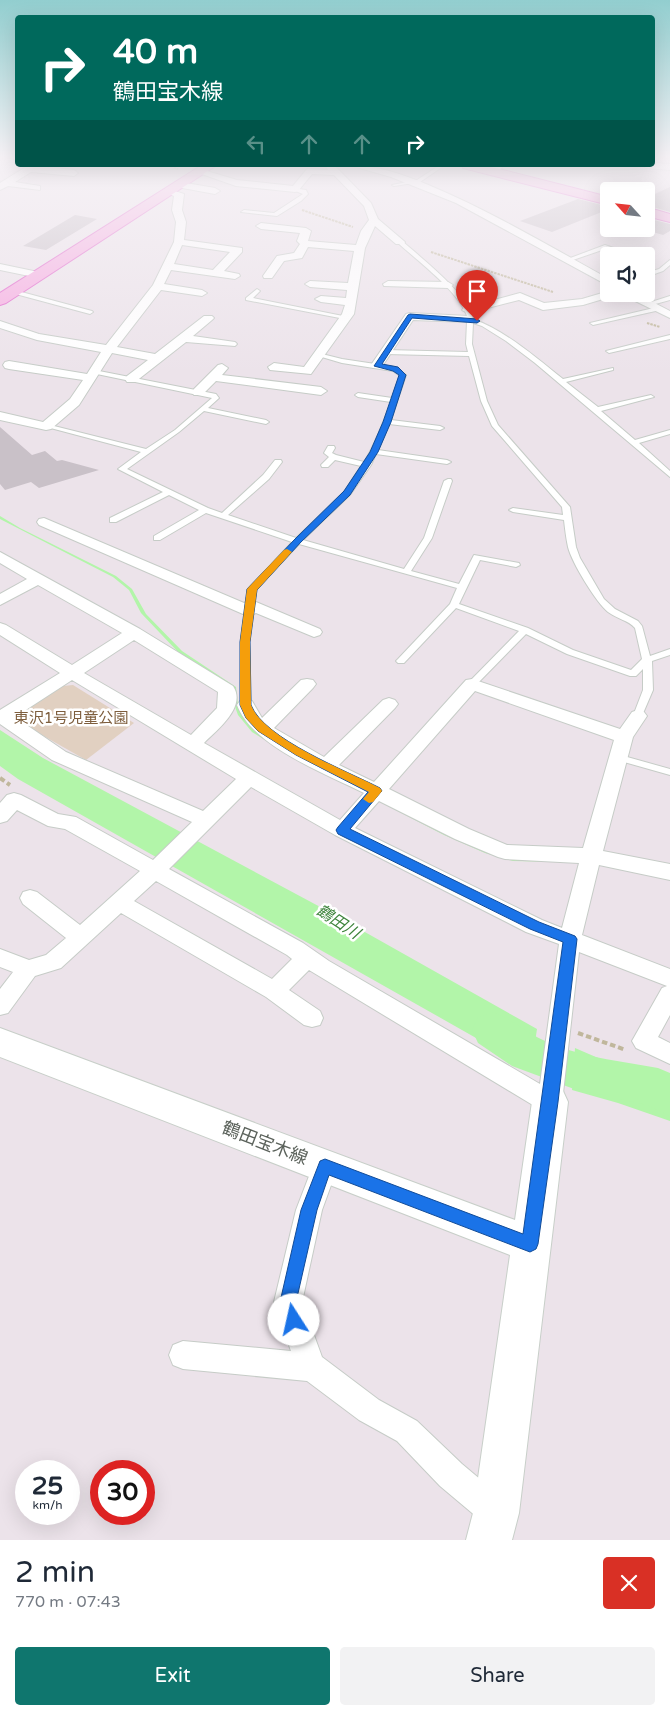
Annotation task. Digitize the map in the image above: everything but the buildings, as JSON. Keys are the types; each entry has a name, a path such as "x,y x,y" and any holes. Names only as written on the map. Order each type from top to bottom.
{"main road":[{"path":"0,300 7,290 104,229"},
{"path":"32,274 107,229"}],"street":[{"path":"0,416 46,426 75,402 109,349 158,286 179,242 181,229"},
{"path":"286,229 306,231 302,241 305,244"},
{"path":"384,229 400,242"},
{"path":"510,229 600,278"},
{"path":"274,367 307,371 346,317 351,302 360,248 366,231"},
{"path":"179,242 238,250 216,273"},
{"path":"305,244 360,248"},
{"path":"268,276 281,258 298,256 305,244"},
{"path":"0,257 9,259 0,266"},
{"path":"0,266 32,274"},
{"path":"166,266 235,276"},
{"path":"310,284 352,287"},
{"path":"388,284 448,285"},
{"path":"158,286 202,293"},
{"path":"377,366 410,316 468,314 520,296 543,307 583,302 600,297"},
{"path":"321,299 351,302"},
{"path":"644,302 670,315"},
{"path":"131,379 208,318"},
{"path":"0,324 37,337 159,358"},
{"path":"184,338 231,344"},
{"path":"9,365 92,375"},
{"path":"198,392 223,367"},
{"path":"212,377 321,391"},
{"path":"44,522 249,608 314,632"},
{"path":"0,557 134,633 227,690 226,709 193,744"},
{"path":"0,600 38,579"},
{"path":"0,628 249,778 342,830 534,926 670,978"},
{"path":"134,633 1,717 59,756 208,821"},
{"path":"262,729 307,684"},
{"path":"342,830 472,684 624,738"},
{"path":"326,766 389,704"},
{"path":"246,705 250,716 262,729 300,753 462,834 505,852 591,856 670,872"},
{"path":"493,1526 570,939 624,738 638,716"},
{"path":"0,958 28,969 53,962 208,821 249,778"},
{"path":"0,816 14,800 55,821 69,822 156,869 308,957 329,972 550,1102"},
{"path":"30,898 80,937"},
{"path":"120,902 274,991 312,1018"},
{"path":"274,991 308,957"},
{"path":"0,1006 28,969"},
{"path":"670,994 644,1041 670,1054"},
{"name":"鶴田宝木線","path":"0,1042 530,1244"},
{"path":"325,1166 309,1210 288,1302 299,1337 312,1367 368,1410 407,1432 451,1475 493,1526"},
{"path":"182,1355 312,1367"}],"lane":[{"path":"400,242 448,285 468,314 509,341 561,381 670,475"},
{"path":"568,260 600,248"},
{"path":"655,272 661,270 670,262"},
{"path":"7,290 90,312"},
{"path":"257,291 248,299 346,317"},
{"path":"648,304 670,298"},
{"path":"593,323 658,309"},
{"path":"468,314 469,344 484,401 495,426 566,507 572,547 576,558 601,600 612,611 635,623 639,628 647,660 648,690 638,716"},
{"path":"609,351 670,337"},
{"path":"386,352 472,354"},
{"path":"246,705 245,642 252,589 298,540 347,493 374,452 387,422 403,375 395,369 342,361 318,355"},
{"path":"561,381 611,370"},
{"path":"92,375 131,379 214,395 216,398 177,431 122,470 205,510 298,540 462,587"},
{"path":"358,395 394,400"},
{"path":"595,410 651,397"},
{"path":"203,409 266,422"},
{"path":"387,422 440,428"},
{"path":"46,426 148,452"},
{"path":"634,442 670,432"},
{"path":"332,448 328,454 333,457 367,464"},
{"path":"374,452 447,462"},
{"path":"325,466 333,457"},
{"path":"223,516 266,477 278,462"},
{"path":"408,571 428,538 448,481"},
{"path":"113,520 169,492"},
{"path":"157,538 205,510"},
{"path":"513,510 568,518"},
{"path":"401,661 454,606 477,557 516,565"},
{"path":"454,606 525,630 570,652 633,674 647,660 670,652"},
{"path":"472,684 525,630"},
{"path":"620,758 670,772"}],"path":[{"path":"360,229 366,231"},
{"path":"400,242 583,302"},
{"path":"627,316 661,328"},
{"path":"558,1026 633,1052 644,1041"}],"green space":[{"name":"東沢1号児童公園","path":"73,685 134,723 86,760 19,722 17,716 63,686"}],"water":[{"path":"0,516 116,576 132,589 146,614 182,651 236,687 238,705 243,715 488,851 566,858 616,867 570,862 513,861 485,853 444,835 291,756 252,732 238,715 234,704 179,653 141,613 129,590 113,577 0,519"},
{"path":"0,730 43,758 324,909 537,1029 531,1069 18,779 0,766"},
{"path":"575,1048 670,1089 670,1121 572,1090"}],"waterway":[{"name":"鶴田川","path":"493,1030 527,1053 574,1070 658,1088 670,1096"}],"slow traffic":[{"path":"287,552 252,589 245,642 246,705 250,716 262,729 300,753 376,791 369,799"}],"route":[{"path":"294,1320 288,1302 309,1210 325,1166 530,1244 570,939 534,926 342,830 376,791 300,753 262,729 250,716 246,705 245,642 252,589 298,540 347,493 374,452 387,422 398,383 403,375 395,369 377,366 410,316 472,319 477,321"}]}
